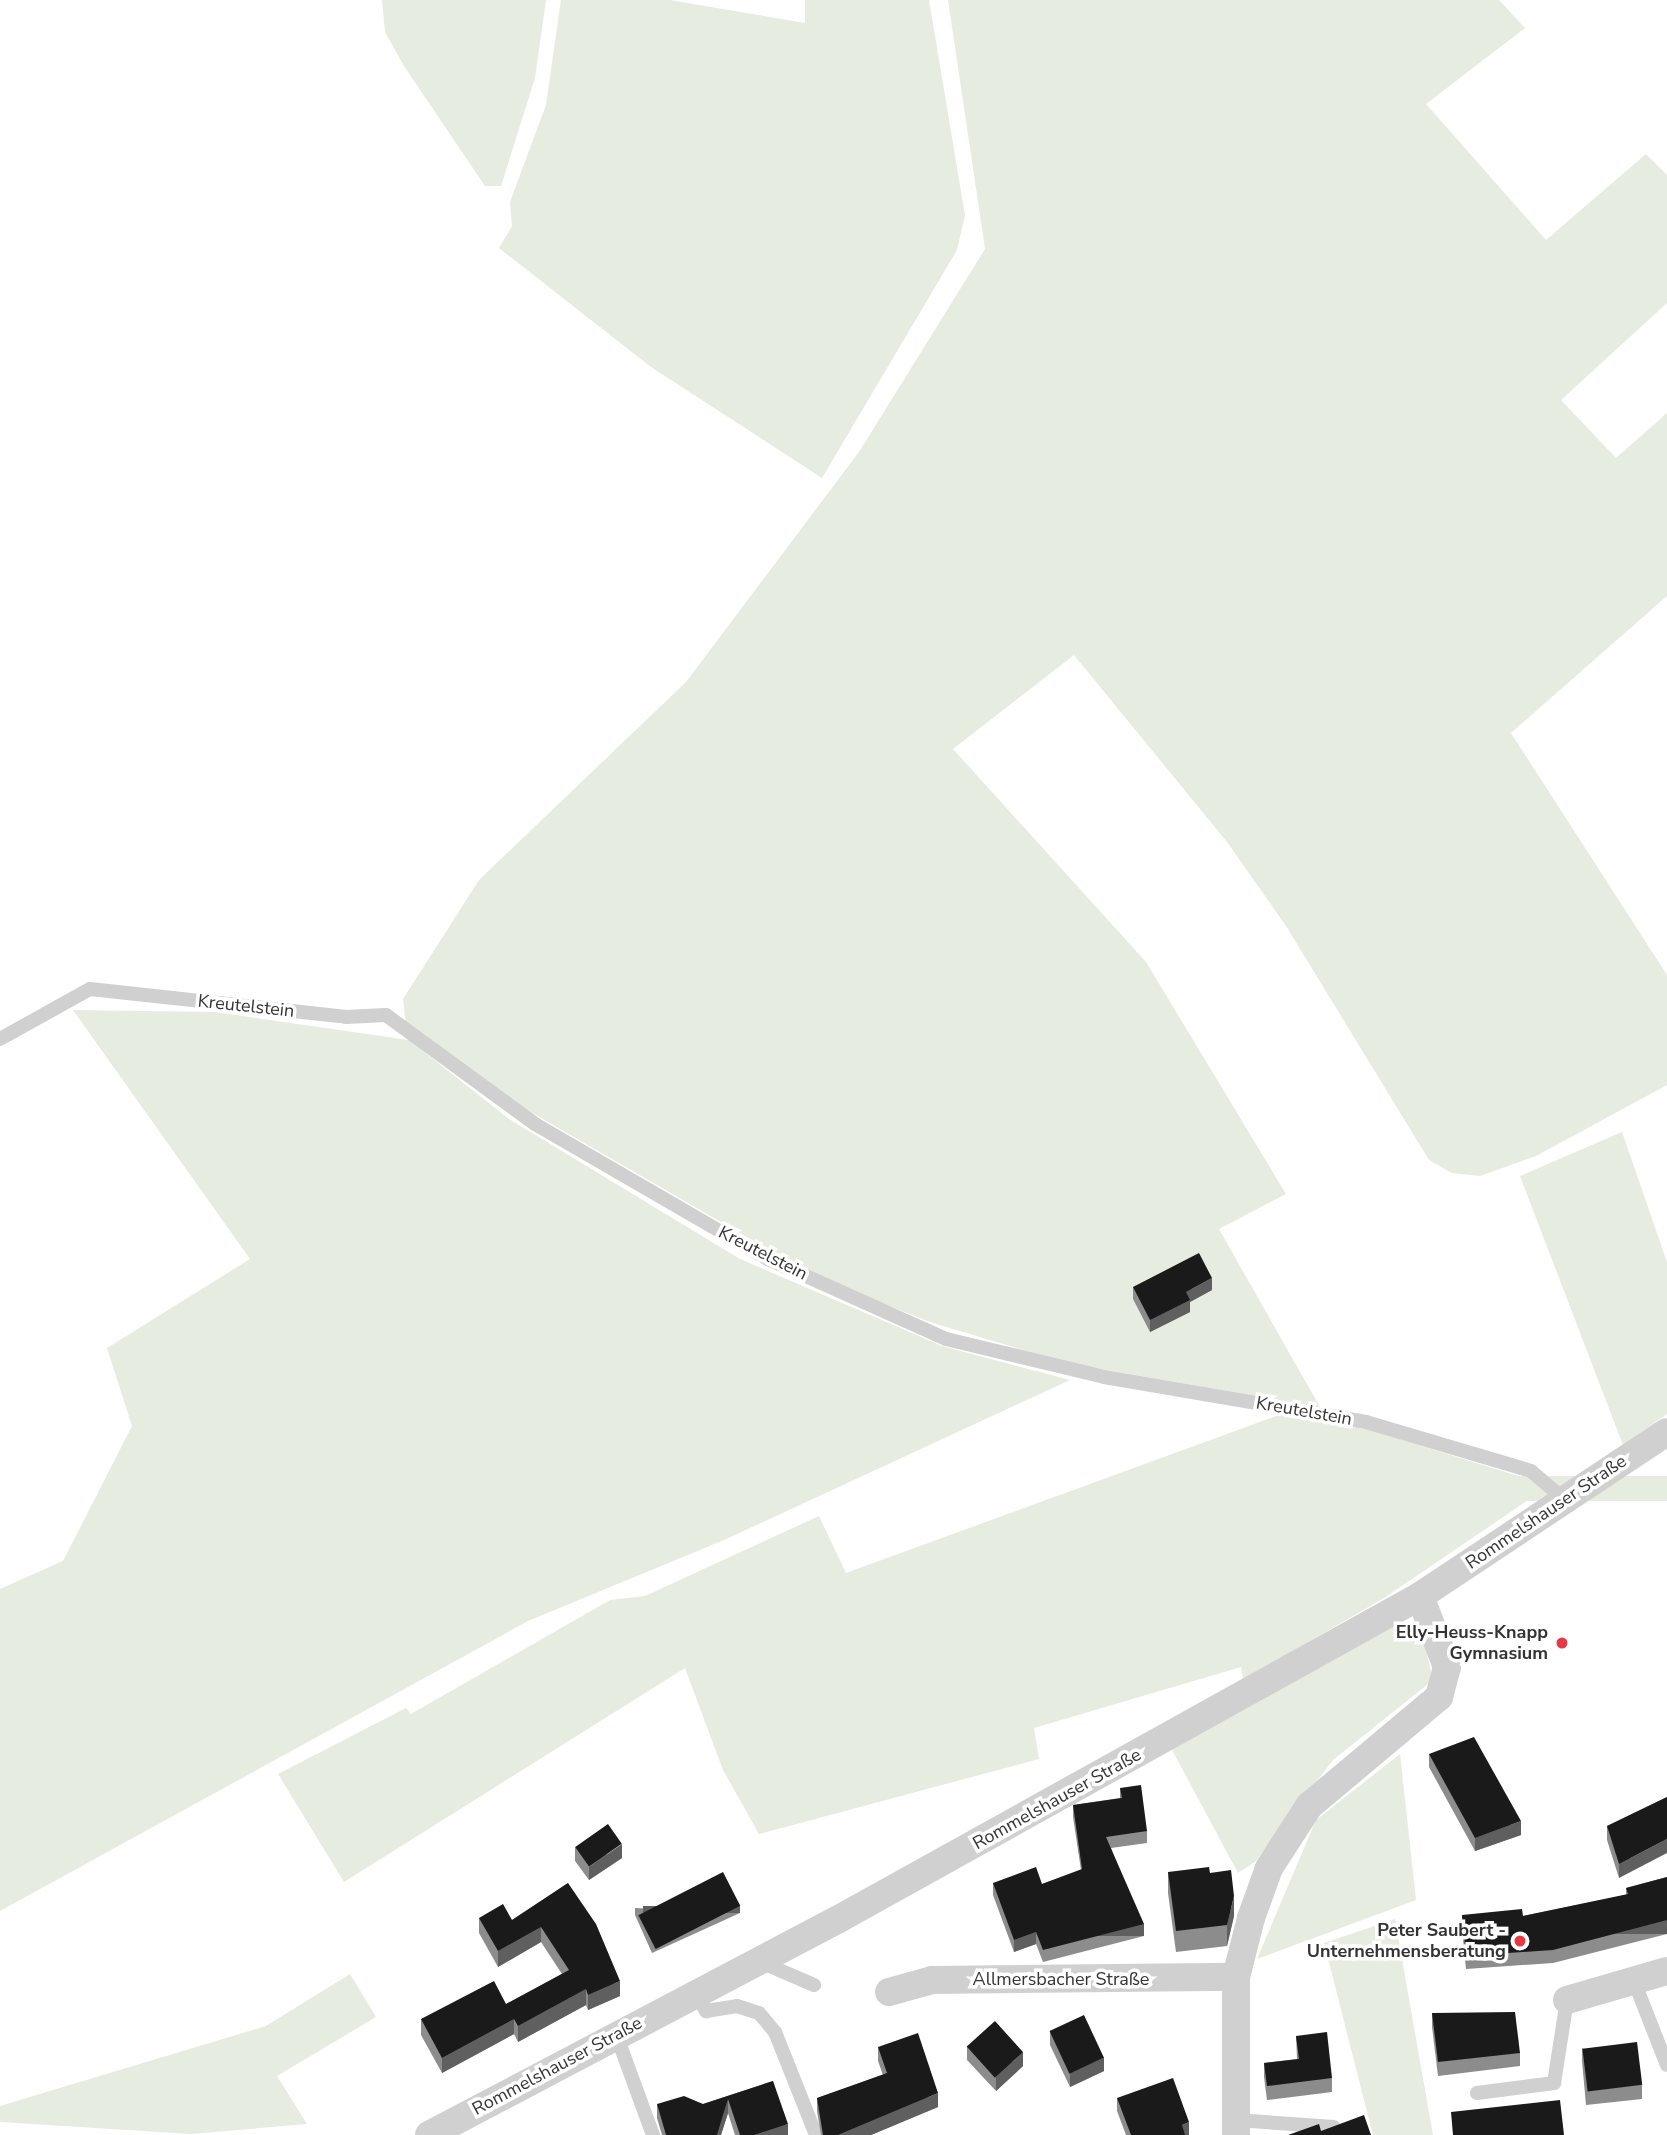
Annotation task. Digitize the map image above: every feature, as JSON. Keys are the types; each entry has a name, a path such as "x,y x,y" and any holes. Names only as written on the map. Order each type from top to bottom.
{"street":[{"name":"Rommelshauser Straße","path":"429,2135 758,1961 1420,1596 1667,1432"},
{"path":"1236,2127 1236,1977 1269,1868 1310,1806 1439,1697 1447,1667 1420,1596"},
{"path":"1567,2000 1667,1970"},
{"name":"Allmersbacher Straße","path":"889,1992 932,1980 1236,1977"}],"lane":[{"name":"Kreutelstein","path":"0,1039 90,989 346,1017 386,1015 535,1124 768,1259 946,1339 1104,1377 1366,1422 1531,1471 1565,1500"},
{"path":"758,1961 814,1985"},
{"path":"1634,1981 1667,2065"},
{"path":"695,1993 706,2011 737,2006 759,2012 775,2032 816,2135"},
{"path":"1477,2093 1554,2083 1567,2000"},
{"path":"616,2034 653,2135"},
{"path":"1236,2127 1334,2127"}],"shaded area":[{"path":"382,0 546,0 535,78 501,186 485,186 404,66 385,32"},
{"path":"561,0 670,0 805,23 805,0 929,0 965,215 957,250 822,478 651,367 499,248 512,226 510,202 546,105"},
{"path":"948,0 1499,0 1525,28 1426,104 1546,240 1646,154 1667,175 1667,303 1561,400 1616,458 1667,413 1667,596 1511,733 1667,975 1667,1085 1536,1156 1480,1176 1452,1173 1429,1160 1286,926 1227,842 1074,655 953,749 1146,962 1286,1194 1219,1229 1320,1407 1066,1363 930,1322 814,1276 522,1107 406,1026 403,999 479,880 686,682 859,452 985,249"},
{"path":"73,1010 215,1012 409,1040 509,1119 740,1259 942,1346 1070,1380 724,1540 528,1621 0,1911 0,1589 63,1561 132,1426 107,1348 250,1259"},
{"path":"1622,1132 1667,1262 1667,1414 1623,1445 1520,1176"},
{"path":"1279,1415 1351,1424 1528,1479 1534,1496 1384,1598 1243,1680 1241,1667 1034,1728 1039,1759 759,1834 723,1770 685,1668 344,1882 278,1774 406,1708 411,1714 610,1600 645,1596 819,1516 846,1573"},
{"path":"1431,1476 1667,1476 1667,1501 1431,1501"},
{"path":"1400,1623 1422,1632 1433,1680 1333,1760 1255,1862 1238,1873 1170,1746"},
{"path":"1400,1754 1416,1900 1257,1959 1316,1820"},
{"path":"1395,1919 1433,2135 1373,2135 1324,1943"},
{"path":"350,1974 376,2017 277,2076 307,2124 191,2134 0,2122 0,2106 266,2026"}],"building":[{"path":"1199,1253 1212,1278 1186,1292 1190,1300 1150,1320 1133,1287"},
{"path":"1474,1737 1521,1821 1475,1838 1429,1754"},
{"path":"1141,1785 1147,1831 1106,1837 1144,1924 1043,1950 1036,1932 1014,1940 993,1883 1036,1867 1042,1884 1082,1869 1073,1805 1122,1798 1120,1788"},
{"path":"1667,1797 1667,1839 1619,1864 1607,1826"},
{"path":"608,1824 622,1844 589,1867 575,1847"},
{"path":"1209,1867 1210,1873 1231,1870 1234,1896 1227,1925 1176,1931 1168,1872"},
{"path":"723,1872 740,1906 656,1949 638,1915"},
{"path":"1667,1877 1667,1920 1553,1950 1466,1956 1462,1915 1522,1909 1523,1916 1628,1894 1626,1888"},
{"path":"568,1883 596,1924 620,1981 588,1995 586,1989 518,2026 514,2019 442,2058 421,2019 494,1981 506,2004 569,1970 541,1927 498,1951 479,1918 503,1904 512,1920"},
{"path":"1515,2012 1520,2053 1438,2062 1432,2013"},
{"path":"1084,2015 1104,2058 1069,2074 1050,2031"},
{"path":"995,2021 1023,2052 995,2078 967,2046"},
{"path":"1327,2032 1332,2078 1267,2086 1264,2063 1299,2059 1296,2036"},
{"path":"918,2033 938,2093 838,2135 823,2135 817,2098 887,2073 878,2047"},
{"path":"1637,2042 1642,2085 1588,2091 1582,2049"},
{"path":"1173,2078 1189,2122 1182,2125 1185,2135 1131,2135 1117,2098"},
{"path":"773,2081 788,2124 754,2135 740,2135 728,2099 717,2135 666,2135 657,2104 684,2096 703,2104"},
{"path":"1560,2100 1564,2135 1453,2135 1451,2112"},
{"path":"1364,2115 1371,2135 1288,2135 1319,2124 1321,2131"}],"place":[{"name":"Elly-Heuss-Knapp Gymnasium","path":"1562,1643"},
{"name":"Peter Saubert - Unternehmensberatung","path":"1520,1941"}]}
